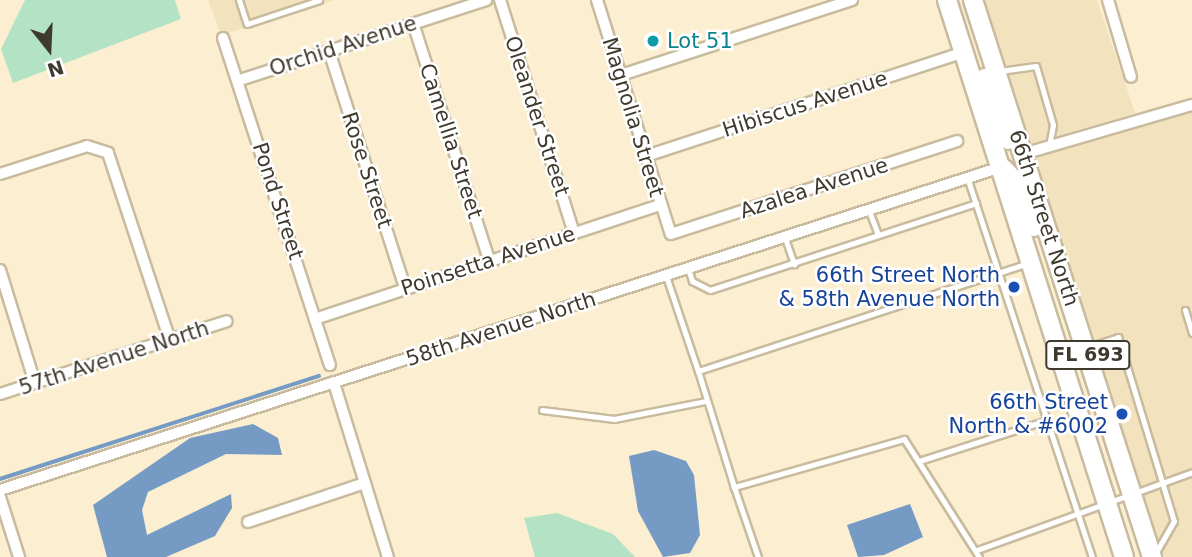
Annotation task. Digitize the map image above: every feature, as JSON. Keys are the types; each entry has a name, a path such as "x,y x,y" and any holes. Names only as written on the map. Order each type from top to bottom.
{"main road":[{"name":"66th Street North","path":"947,0 1124,557"},
{"name":"66th Street North","path":"973,0 1153,557"},
{"path":"962,45 975,50 1007,139 1023,154"},
{"path":"1001,167 1021,188 1058,302 1075,314"}],"street":[{"name":"Orchid Avenue","path":"240,80 486,0"},
{"name":"Oleander Street","path":"499,0 574,233"},
{"path":"621,75 852,0"},
{"path":"1108,0 1131,77"},
{"name":"Magnolia Street","path":"600,1 671,234"},
{"name":"Camellia Street","path":"413,23 489,260"},
{"name":"Pond Street","path":"223,38 240,80 330,365"},
{"name":"Hibiscus Avenue","path":"646,156 962,45"},
{"name":"Rose Street","path":"328,51 405,289"},
{"path":"1023,154 1192,105"},
{"name":"Azalea Avenue","path":"671,234 957,141"},
{"path":"0,174 87,146 108,153 170,340"},
{"name":"58th Avenue North","path":"0,491 868,209 966,174 1001,167"},
{"name":"Poinsetta Avenue","path":"315,319 660,205"},
{"path":"0,270 35,383"},
{"name":"57th Avenue North","path":"0,394 227,321"},
{"path":"334,383 388,557"},
{"path":"248,522 365,483"},
{"path":"0,497 19,557"}],"lane":[{"path":"239,0 247,24 319,0"},
{"path":"997,72 1036,66 1053,124 1048,146"},
{"path":"966,174 1093,557"},
{"path":"688,268 692,281 710,290 976,203"},
{"path":"868,209 878,234"},
{"path":"784,236 794,264"},
{"path":"698,372 1031,262"},
{"path":"665,275 758,557"},
{"path":"1185,310 1192,333"},
{"path":"1086,348 1118,337 1174,521 1153,557"},
{"path":"542,410 614,419 706,401"},
{"path":"922,460 1047,420"},
{"path":"734,487 882,440 904,439 922,460 978,554 1106,501 1192,472"}],"shaded area":[{"path":"208,0 335,0 228,33 220,32"},
{"path":"984,0 1097,0 1135,113 1030,144"},
{"path":"1192,112 1192,557 1162,557 1034,158"}],"green space":[{"path":"25,0 175,0 181,19 13,83 1,49"},
{"path":"557,513 613,534 635,557 535,557 524,518"}],"water":[{"path":"253,424 278,438 282,455 226,454 148,492 142,510 147,535 231,494 232,508 215,536 166,557 107,557 93,505 190,438"},
{"path":"654,450 686,461 694,475 700,535 690,553 663,557 638,511 629,456"},
{"path":"910,504 923,537 884,555 858,557 847,525"}],"waterway":[{"path":"0,479 319,376"}],"place":[{"name":"Lot 51","path":"653,41"},
{"name":"66th Street North & 58th Avenue North","path":"1014,287"},
{"name":"66th Street North & #6002","path":"1122,414"}]}
